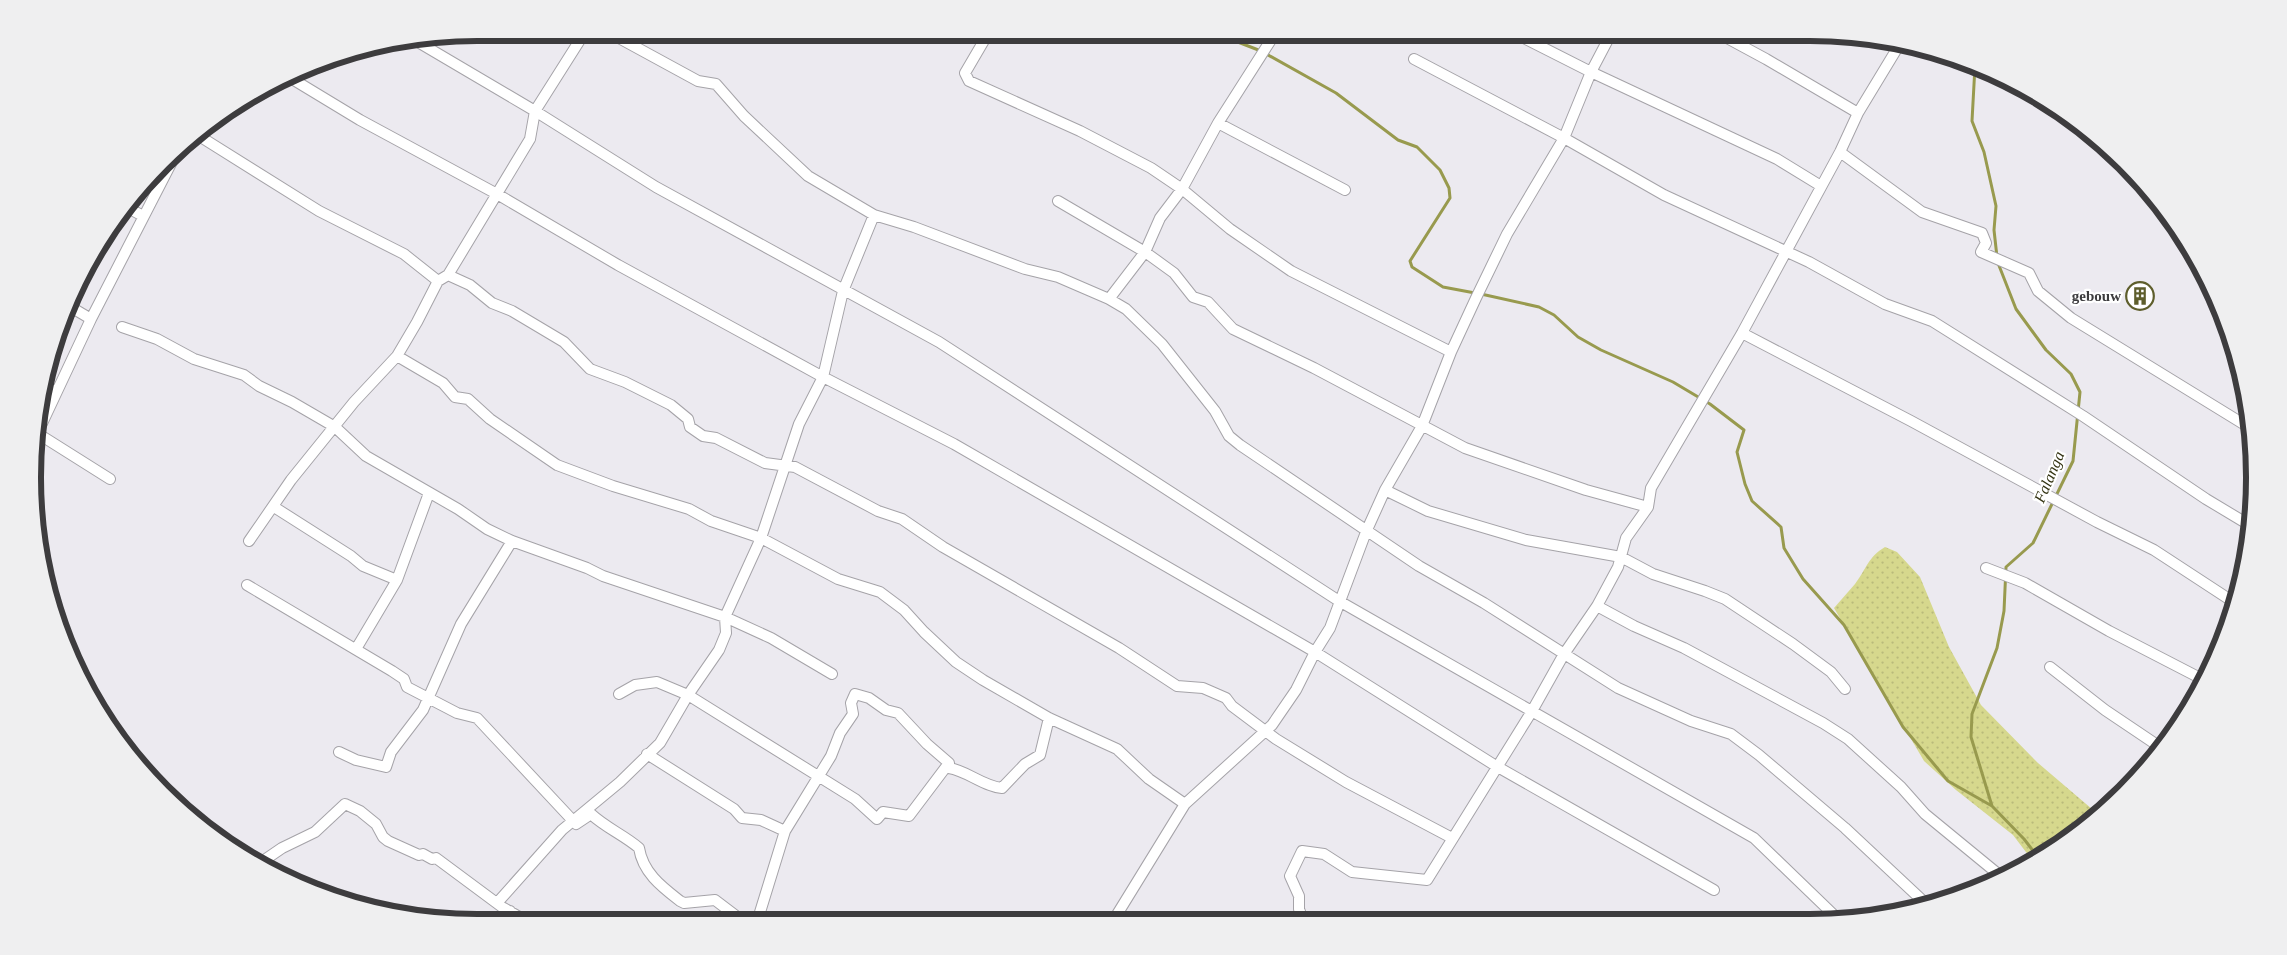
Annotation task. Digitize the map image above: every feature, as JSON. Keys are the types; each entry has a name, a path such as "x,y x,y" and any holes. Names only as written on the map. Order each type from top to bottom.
{"street":[{"path":"249,541 292,480 354,402 397,356 438,281 448,275 530,139 535,111 579,41"},
{"path":"625,41 698,81 716,84 744,116 808,176 874,215 1025,269 1058,277 1109,299 1126,309 1162,344 1215,412 1229,436 1344,514 1366,532 1419,566 1484,603 1618,688 1691,721 1731,734 1759,755 1844,828 1921,899"},
{"path":"984,41 965,73 969,81 1089,136 1150,168 1182,189 1230,229 1291,271 1451,352"},
{"path":"1109,299 1145,252 1160,218 1182,189 1218,123 1271,41"},
{"path":"1530,41 1591,72 1778,159 1821,186"},
{"path":"1116,914 1185,804 1269,728 1296,690 1315,652 1330,628 1366,532 1385,490 1422,426 1451,352 1476,298 1507,234 1564,138 1591,72 1607,41"},
{"path":"1733,41 1858,113"},
{"path":"423,45 535,111 656,187 939,342 1339,601 1754,838 1832,913"},
{"path":"1300,914 1299,896 1290,876 1302,851 1324,854 1352,872 1427,880 1496,766 1532,712 1564,654 1597,606 1618,567 1626,538 1648,507 1651,488 1742,333 1840,152 1858,113 1896,50"},
{"path":"1414,59 1564,138 1664,195 1786,252 1884,304 1932,321 2083,416 2206,500 2243,522"},
{"path":"296,81 360,120 497,194 618,265 823,377 954,444 1315,652 1496,766 1714,890"},
{"path":"1218,123 1345,190"},
{"path":"203,139 319,211 404,254 438,281"},
{"path":"1840,152 1922,212 1982,233 1986,243 1981,252 2029,273 2038,291 2071,318 2242,423"},
{"path":"47,411 91,319 166,172"},
{"path":"1058,201 1145,252 1174,273 1193,297 1208,302 1233,329 1314,368 1465,448 1586,490 1648,507"},
{"path":"132,210 143,216"},
{"path":"497,903 562,830 620,782 660,743 688,695 719,650 726,633 725,617 761,538 799,424 823,377 843,290 874,215"},
{"path":"448,275 470,285 492,303 512,311 564,342 590,369 625,382 671,405 688,419 690,427 702,436 716,438 765,463 795,467 878,511 902,519 943,547 1119,648 1177,686 1203,688 1226,698 1232,706 1269,728 1276,739 1346,782 1452,838"},
{"path":"75,309 91,319"},
{"path":"122,327 157,339 194,359 244,375 259,386 292,402 335,427 366,456 488,529 512,541 612,579 725,617 772,638 832,674"},
{"path":"1742,333 2154,550 2229,598"},
{"path":"397,356 442,383 455,397 468,398 490,419 557,465 613,486 689,509 711,521 761,538 838,579 880,592 904,610 956,662 1049,718 1117,749 1149,779 1185,804"},
{"path":"51,388 56,390"},
{"path":"43,437 110,479"},
{"path":"1385,490 1428,511 1526,540 1621,557 1653,574 1725,599 1793,644 1831,672 1845,690"},
{"path":"356,649 397,580 429,493"},
{"path":"274,507 351,556 363,566 397,580"},
{"path":"339,752 356,760 386,767 391,752 423,710 461,624 512,541"},
{"path":"1986,568 2012,577 2109,631 2197,677"},
{"path":"248,585 398,674 404,678 407,687 457,713 477,718 576,824 591,814 604,827 624,836 639,848 641,858 656,882 680,901 684,903 715,900 733,914"},
{"path":"1597,606 1634,626 1684,648 1823,723 1848,739 1901,787 1925,814 1996,872"},
{"path":"2050,667 2105,710 2155,744"},
{"path":"619,694 634,684 657,682 688,695 855,799 877,819 883,812 909,816 950,763"},
{"path":"759,914 785,831 819,778 847,721 853,714 851,703 855,694 869,698 886,710 898,712 926,744 950,763"},
{"path":"950,763 949,768 956,769 991,787 1002,788 1025,764 1040,754 1049,718"},
{"path":"647,754 734,809 742,818 761,820 785,831"},
{"path":"266,859 282,848 315,832 345,804 360,811 376,824 383,837 388,841 419,855 423,854 432,859 436,858 515,914"},
{"path":"503,914 510,911"}],"green space":[{"path":"1885,547 1897,552 1920,577 1949,647 1981,705 2038,763 2092,809 2075,824 2028,855 2013,835 1956,790 1924,761 1834,608 1855,584 1871,559"}],"waterway":[{"path":"1235,41 1261,51 1336,93 1398,140 1417,147 1440,170 1449,188 1450,198 1410,261 1412,267 1443,287 1475,293"},
{"name":"Falanga","path":"1975,73 1972,121 1984,152 1996,206 1994,230 1997,257"},
{"name":"Falanga","path":"1998,263 2016,309 2046,350 2071,374 2080,392 2073,461 2033,543 2006,567 2004,611 1997,648 1972,714 1971,737 1992,806 2034,852"},
{"path":"1481,294 1539,307 1554,315 1578,337 1601,350 1673,382 1710,404 1744,430 1737,452 1745,484 1752,501 1781,527 1784,548 1803,579 1844,625 1903,727 1948,781 1992,806"}],"place":[{"name":"gebouw","path":"2140,296"}]}
